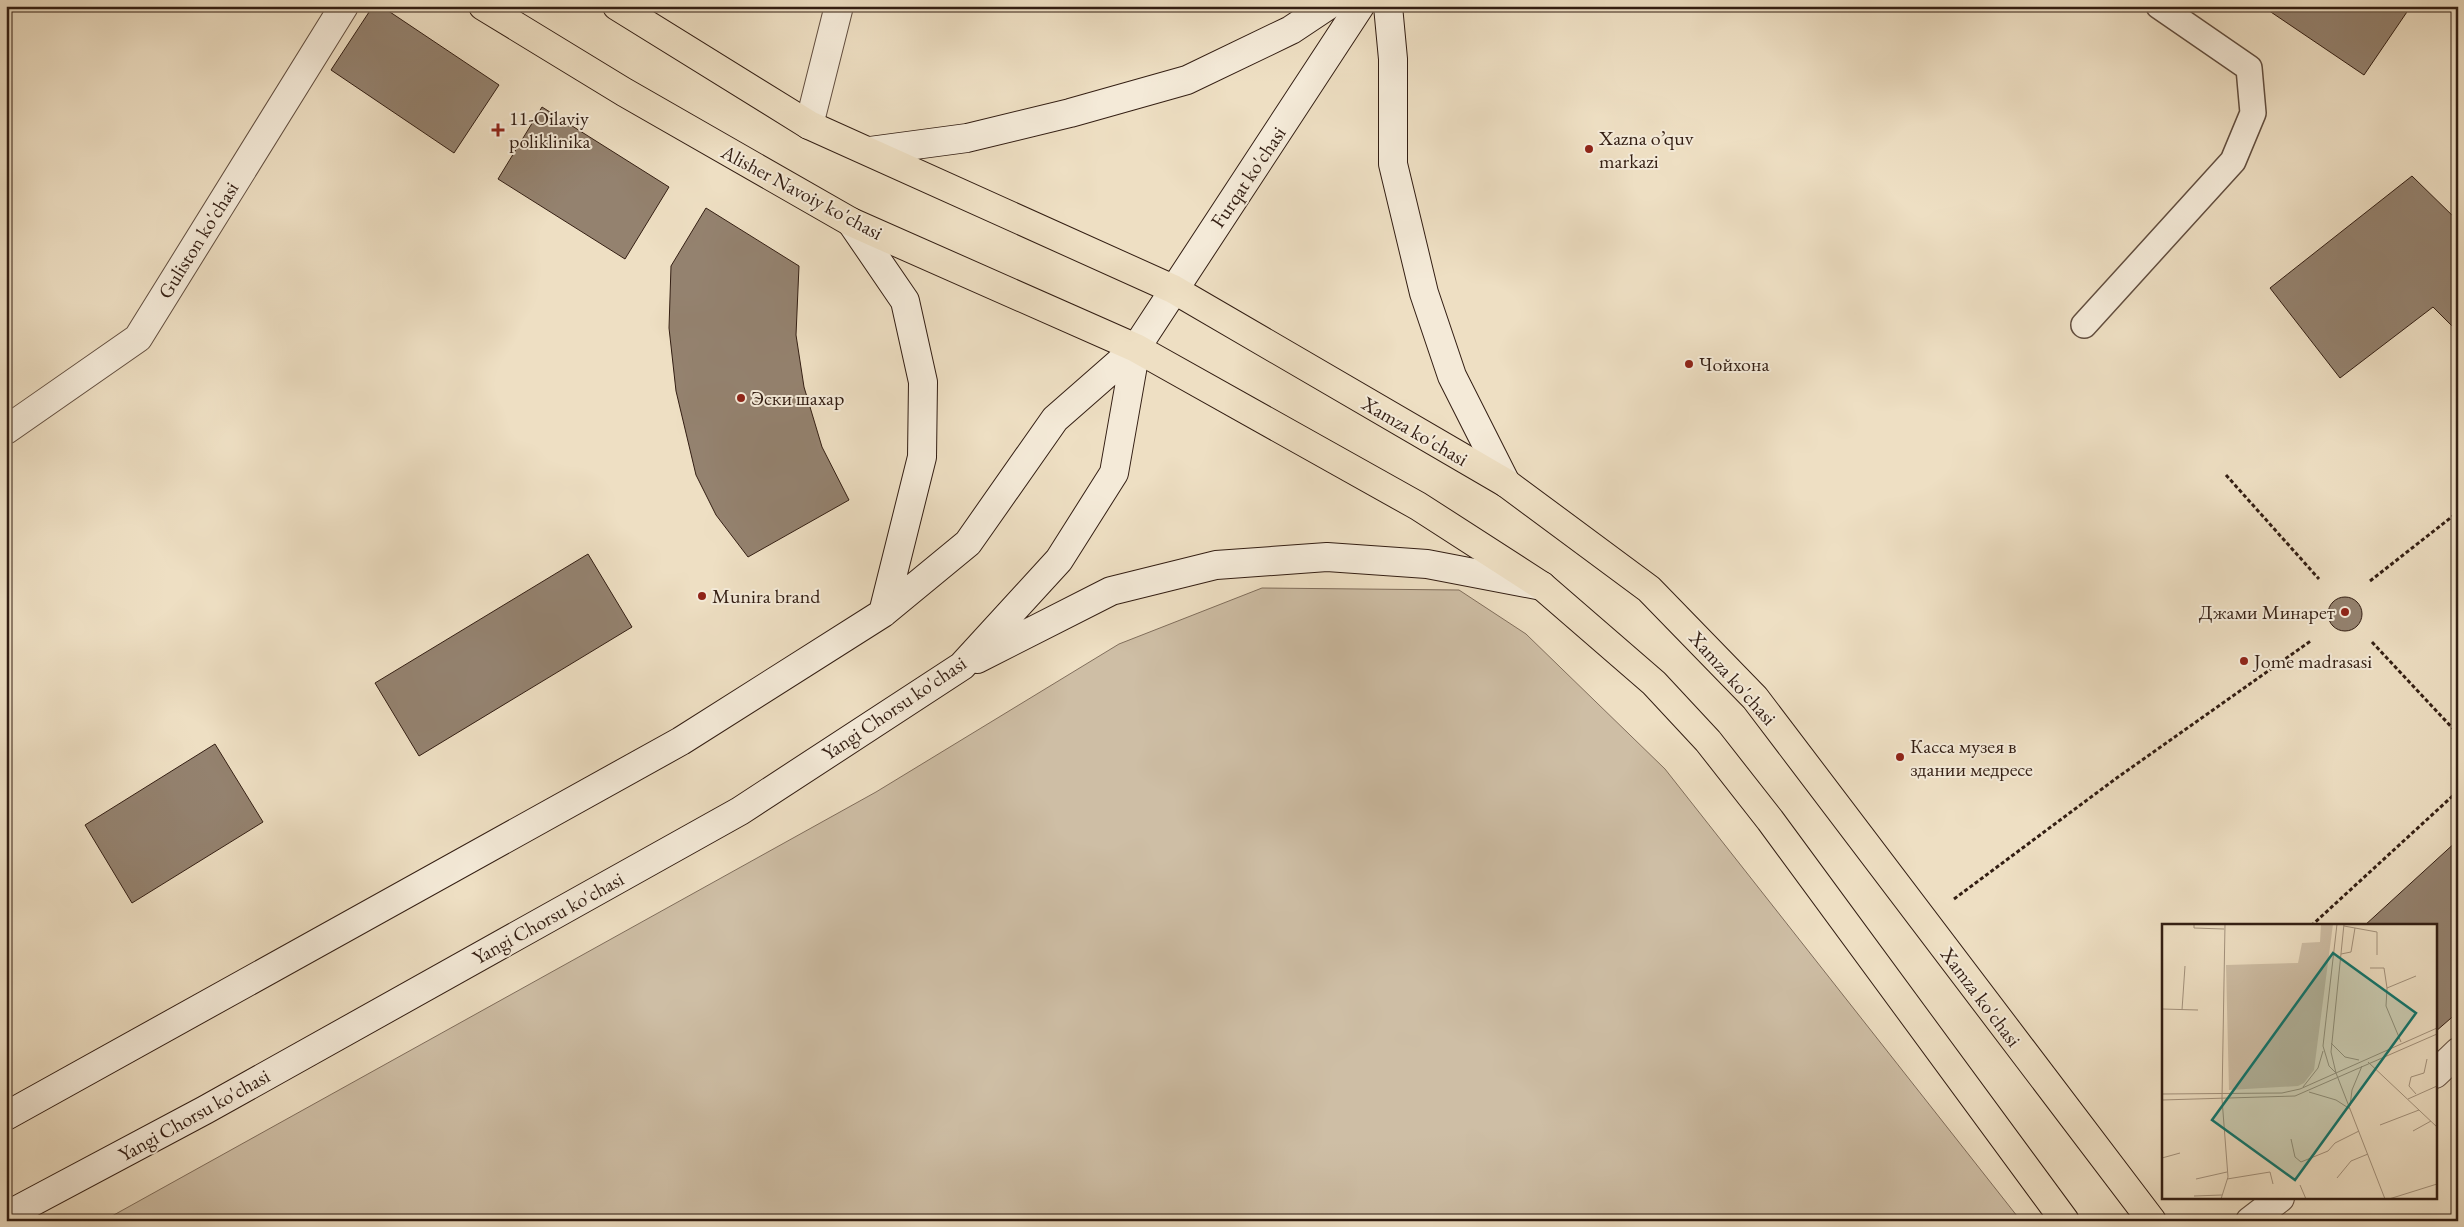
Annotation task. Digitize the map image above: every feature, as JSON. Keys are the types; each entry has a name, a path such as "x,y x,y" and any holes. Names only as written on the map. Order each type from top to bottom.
{"main road":[{"name":"Guliston ko'chasi","path":"6,430 138,338 344,6"},
{"name":"Alisher Navoiy ko'chasi","path":"483,6 624,92 851,222 1136,348"},
{"path":"617,6 809,125 1173,289"},
{"path":"809,125 839,6"},
{"path":"870,151 967,138 1070,113 1187,80 1291,30 1327,6"},
{"name":"Furqat ko'chasi","path":"1136,348 1360,6"},
{"path":"1388,6 1393,60 1393,164 1424,293 1452,376 1506,484"},
{"path":"851,222 905,301 923,382 922,457 883,613"},
{"name":"Xamza ko'chasi","path":"1173,289 1506,484 1649,589 1755,698 2152,1221"},
{"path":"6,1116 680,741 883,613 968,544 1055,419 1136,348 1418,506 1542,586 1654,683 1708,740 1770,820 2065,1221"},
{"name":"Yangi Chorsu ko'chasi","path":"6,1216 205,1110 740,811 962,666 1059,560 1114,473 1136,348"},
{"path":"962,666 1111,591 1216,565 1327,557 1427,564 1542,586"},
{"path":"2436,1073 2458,1052"},
{"path":"2250,1221 2277,1200"}],"lane":[{"path":"2084,325 2233,162 2253,113 2250,68 2159,6"}],"path":[{"path":"2226,475 2319,579"},
{"path":"2370,581 2458,512"},
{"path":"1924,922 2118,777 2312,640"},
{"path":"2372,642 2458,734"},
{"path":"2313,924 2458,791"}],"shaded area":[{"path":"1262,588 1459,590 1526,634 1665,769 2021,1221 103,1221 876,792 1119,644"}],"building":[{"path":"373,6 381,6 499,85 454,153 331,70"},
{"path":"2262,6 2411,6 2364,75"},
{"path":"542,107 669,187 625,259 498,179"},
{"path":"2412,176 2458,221 2458,332 2433,307 2340,378 2270,288"},
{"path":"706,208 799,266 796,335 804,387 822,447 849,500 748,557 716,515 696,475 676,391 669,328 671,266"},
{"path":"588,554 632,627 419,756 375,683"},
{"name":"Джами Минарет","path":"2345,597 2352,598 2357,602 2361,607 2361,621 2357,626 2352,630 2345,631 2338,630 2333,626 2329,621 2328,614 2329,607 2333,602 2338,598"},
{"path":"215,744 263,822 132,903 85,825"},
{"path":"2458,840 2458,1012 2436,1031 2436,924 2366,924"}],"place":[{"name":"11-Oilaviy poliklinika","path":"498,130"},
{"name":"Xazna o’quv markazi","path":"1589,149"},
{"name":"Чойхона","path":"1689,364"},
{"name":"Эски шахар","path":"741,398"},
{"name":"Munira brand","path":"702,596"},
{"name":"Джами Минарет","path":"2345,612"},
{"name":"Jome madrasasi","path":"2244,661"},
{"name":"Касса музея в здании медресе","path":"1900,757"}]}
